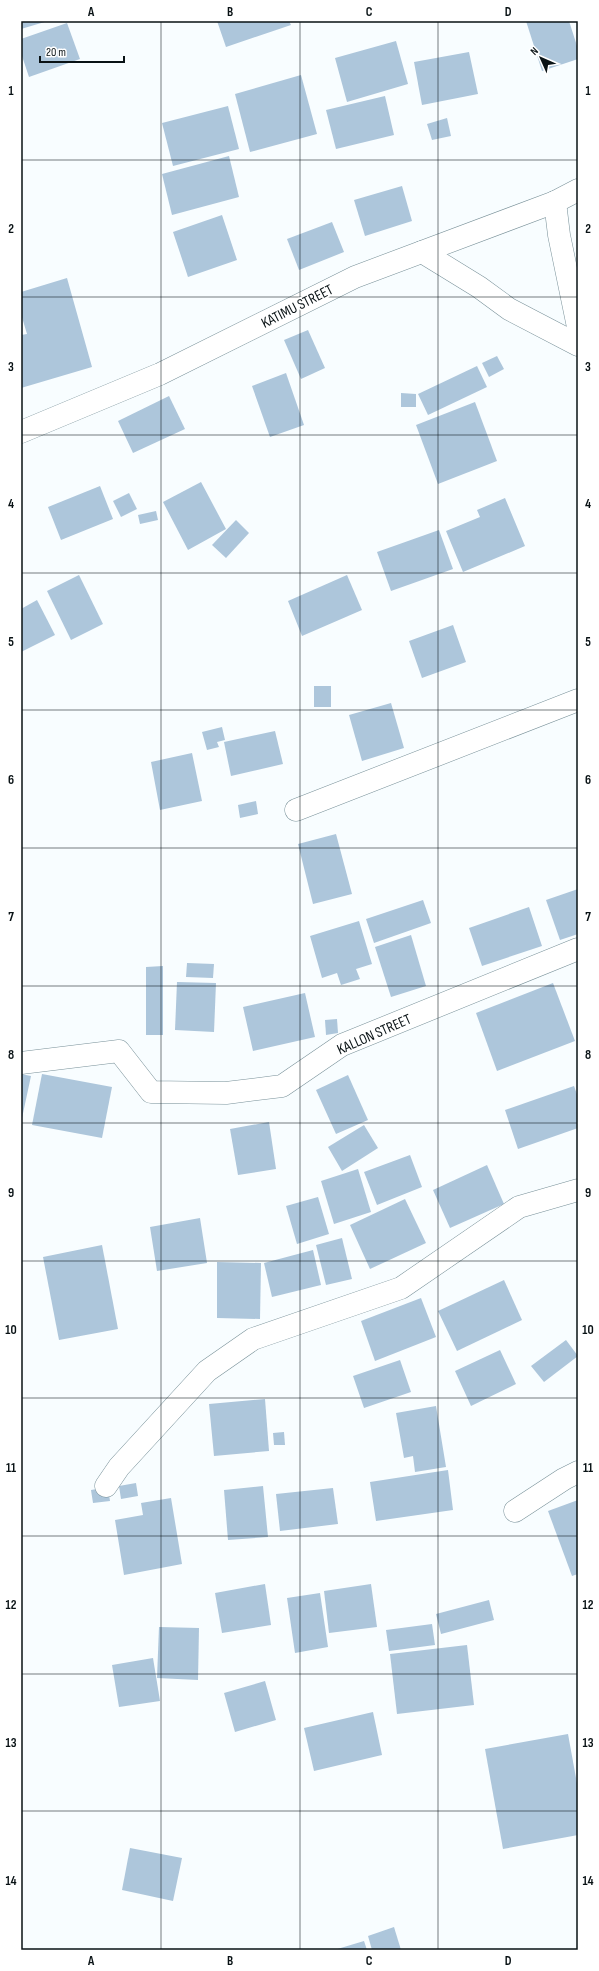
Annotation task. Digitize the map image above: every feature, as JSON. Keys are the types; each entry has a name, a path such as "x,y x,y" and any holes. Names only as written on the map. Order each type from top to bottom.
{"street":[{"name":"KATIMU STREET","path":"21,432 160,374 355,277 555,202 578,190"},
{"path":"555,202 559,235 578,327"},
{"path":"422,252 480,287 509,309 578,345"},
{"path":"296,810 578,700"},
{"name":"KALLON STREET","path":"21,1063 119,1051 151,1092 226,1093 282,1086 342,1045 578,949"},
{"path":"106,1486 119,1468 207,1371 253,1339 401,1288 519,1208 578,1190"},
{"path":"515,1511 564,1479 578,1472"}],"building":[{"path":"21,21 48,21 21,29"},
{"path":"217,21 289,21 291,25 226,47"},
{"path":"526,21 569,21 578,49 578,59 542,71"},
{"path":"67,23 80,59 29,77 21,53 21,39"},
{"path":"396,41 408,84 347,102 335,58"},
{"path":"469,52 478,94 422,105 414,62"},
{"path":"301,75 317,134 250,152 235,94"},
{"path":"385,96 394,135 336,149 326,110"},
{"path":"228,106 239,149 173,166 162,123"},
{"path":"447,118 451,136 432,140 427,124"},
{"path":"229,156 239,197 172,215 162,174"},
{"path":"402,186 412,221 365,236 354,200"},
{"path":"222,215 237,260 188,277 173,232"},
{"path":"332,222 344,252 299,270 287,239"},
{"path":"67,278 92,367 21,388 21,335 27,334 21,314 21,292"},
{"path":"308,330 325,368 301,379 284,340"},
{"path":"497,356 504,369 489,377 482,363"},
{"path":"477,366 487,387 428,415 418,394"},
{"path":"286,373 304,425 270,437 252,386"},
{"path":"401,393 416,394 416,407 401,407"},
{"path":"169,396 185,429 133,453 118,421"},
{"path":"475,402 497,461 438,484 416,425"},
{"path":"201,482 226,529 188,550 163,502"},
{"path":"100,486 113,519 61,540 48,507"},
{"path":"129,493 137,509 121,517 113,501"},
{"path":"505,498 525,546 463,572 446,531 480,517 477,510"},
{"path":"156,511 158,520 140,524 138,515"},
{"path":"236,520 249,533 226,558 212,545"},
{"path":"439,530 453,569 391,591 377,552"},
{"path":"79,575 103,624 71,640 47,591"},
{"path":"347,575 362,610 302,636 288,601"},
{"path":"37,600 55,635 21,652 21,609"},
{"path":"453,625 466,662 422,678 409,641"},
{"path":"314,686 331,686 331,707 314,707"},
{"path":"391,703 404,748 362,761 349,715"},
{"path":"222,727 225,740 217,742 219,747 207,750 202,732"},
{"path":"275,731 283,764 231,776 224,742"},
{"path":"192,753 202,801 160,810 151,762"},
{"path":"256,801 258,814 240,818 238,805"},
{"path":"336,834 352,894 313,904 298,844"},
{"path":"578,889 578,934 560,940 546,900"},
{"path":"423,900 431,923 374,943 366,919"},
{"path":"529,907 542,946 482,966 469,928"},
{"path":"359,921 372,964 356,969 360,979 341,985 337,973 322,978 310,936"},
{"path":"411,935 426,986 391,997 375,947"},
{"path":"187,963 214,964 213,978 186,977"},
{"path":"163,966 163,1035 146,1035 146,967"},
{"path":"177,982 216,983 214,1032 175,1030"},
{"path":"553,983 575,1041 497,1071 476,1013"},
{"path":"305,993 315,1037 253,1051 243,1007"},
{"path":"337,1019 338,1033 326,1035 325,1020"},
{"path":"21,1074 31,1076 22,1118 21,1118"},
{"path":"42,1074 112,1087 102,1138 32,1125"},
{"path":"348,1075 368,1120 336,1134 316,1090"},
{"path":"574,1086 578,1097 578,1128 518,1149 505,1110"},
{"path":"269,1122 276,1169 238,1175 230,1129"},
{"path":"364,1125 378,1148 342,1171 328,1147"},
{"path":"410,1155 422,1187 377,1205 364,1172"},
{"path":"487,1165 504,1204 450,1228 433,1190"},
{"path":"358,1169 371,1212 334,1224 321,1181"},
{"path":"318,1197 329,1234 297,1244 286,1206"},
{"path":"405,1199 426,1243 370,1269 350,1225"},
{"path":"200,1218 207,1263 157,1271 150,1227"},
{"path":"342,1238 352,1279 326,1285 316,1245"},
{"path":"102,1245 118,1329 59,1340 43,1257"},
{"path":"313,1250 321,1285 272,1297 264,1263"},
{"path":"217,1262 261,1263 260,1319 217,1318"},
{"path":"504,1280 522,1320 457,1351 438,1311"},
{"path":"421,1298 436,1337 375,1361 361,1321"},
{"path":"566,1340 578,1356 544,1382 531,1366"},
{"path":"500,1350 516,1384 471,1406 455,1371"},
{"path":"400,1360 411,1392 364,1408 353,1376"},
{"path":"265,1399 269,1451 214,1456 209,1404"},
{"path":"436,1406 446,1467 415,1472 413,1456 404,1458 396,1413"},
{"path":"284,1432 285,1445 274,1445 273,1433"},
{"path":"448,1470 453,1510 376,1521 370,1482"},
{"path":"136,1483 138,1496 121,1499 119,1486"},
{"path":"263,1486 268,1537 228,1540 224,1490"},
{"path":"108,1487 110,1501 93,1503 91,1490"},
{"path":"333,1488 338,1524 280,1531 276,1494"},
{"path":"171,1498 182,1564 124,1575 115,1520 143,1515 141,1503"},
{"path":"578,1500 578,1574 572,1576 548,1511"},
{"path":"265,1584 271,1625 222,1633 215,1593"},
{"path":"371,1584 377,1627 329,1633 324,1591"},
{"path":"320,1593 328,1647 295,1653 287,1598"},
{"path":"489,1600 494,1620 441,1634 436,1614"},
{"path":"432,1624 435,1645 389,1651 386,1630"},
{"path":"159,1627 199,1628 198,1680 157,1678"},
{"path":"467,1645 474,1705 397,1714 390,1654"},
{"path":"153,1658 160,1701 119,1707 112,1665"},
{"path":"265,1681 276,1720 235,1732 224,1693"},
{"path":"373,1712 382,1755 314,1771 304,1728"},
{"path":"568,1734 578,1789 578,1835 503,1849 485,1749"},
{"path":"130,1848 182,1858 173,1901 122,1890"},
{"path":"394,1927 401,1950 372,1950 368,1936"},
{"path":"364,1941 367,1950 334,1950"}]}
